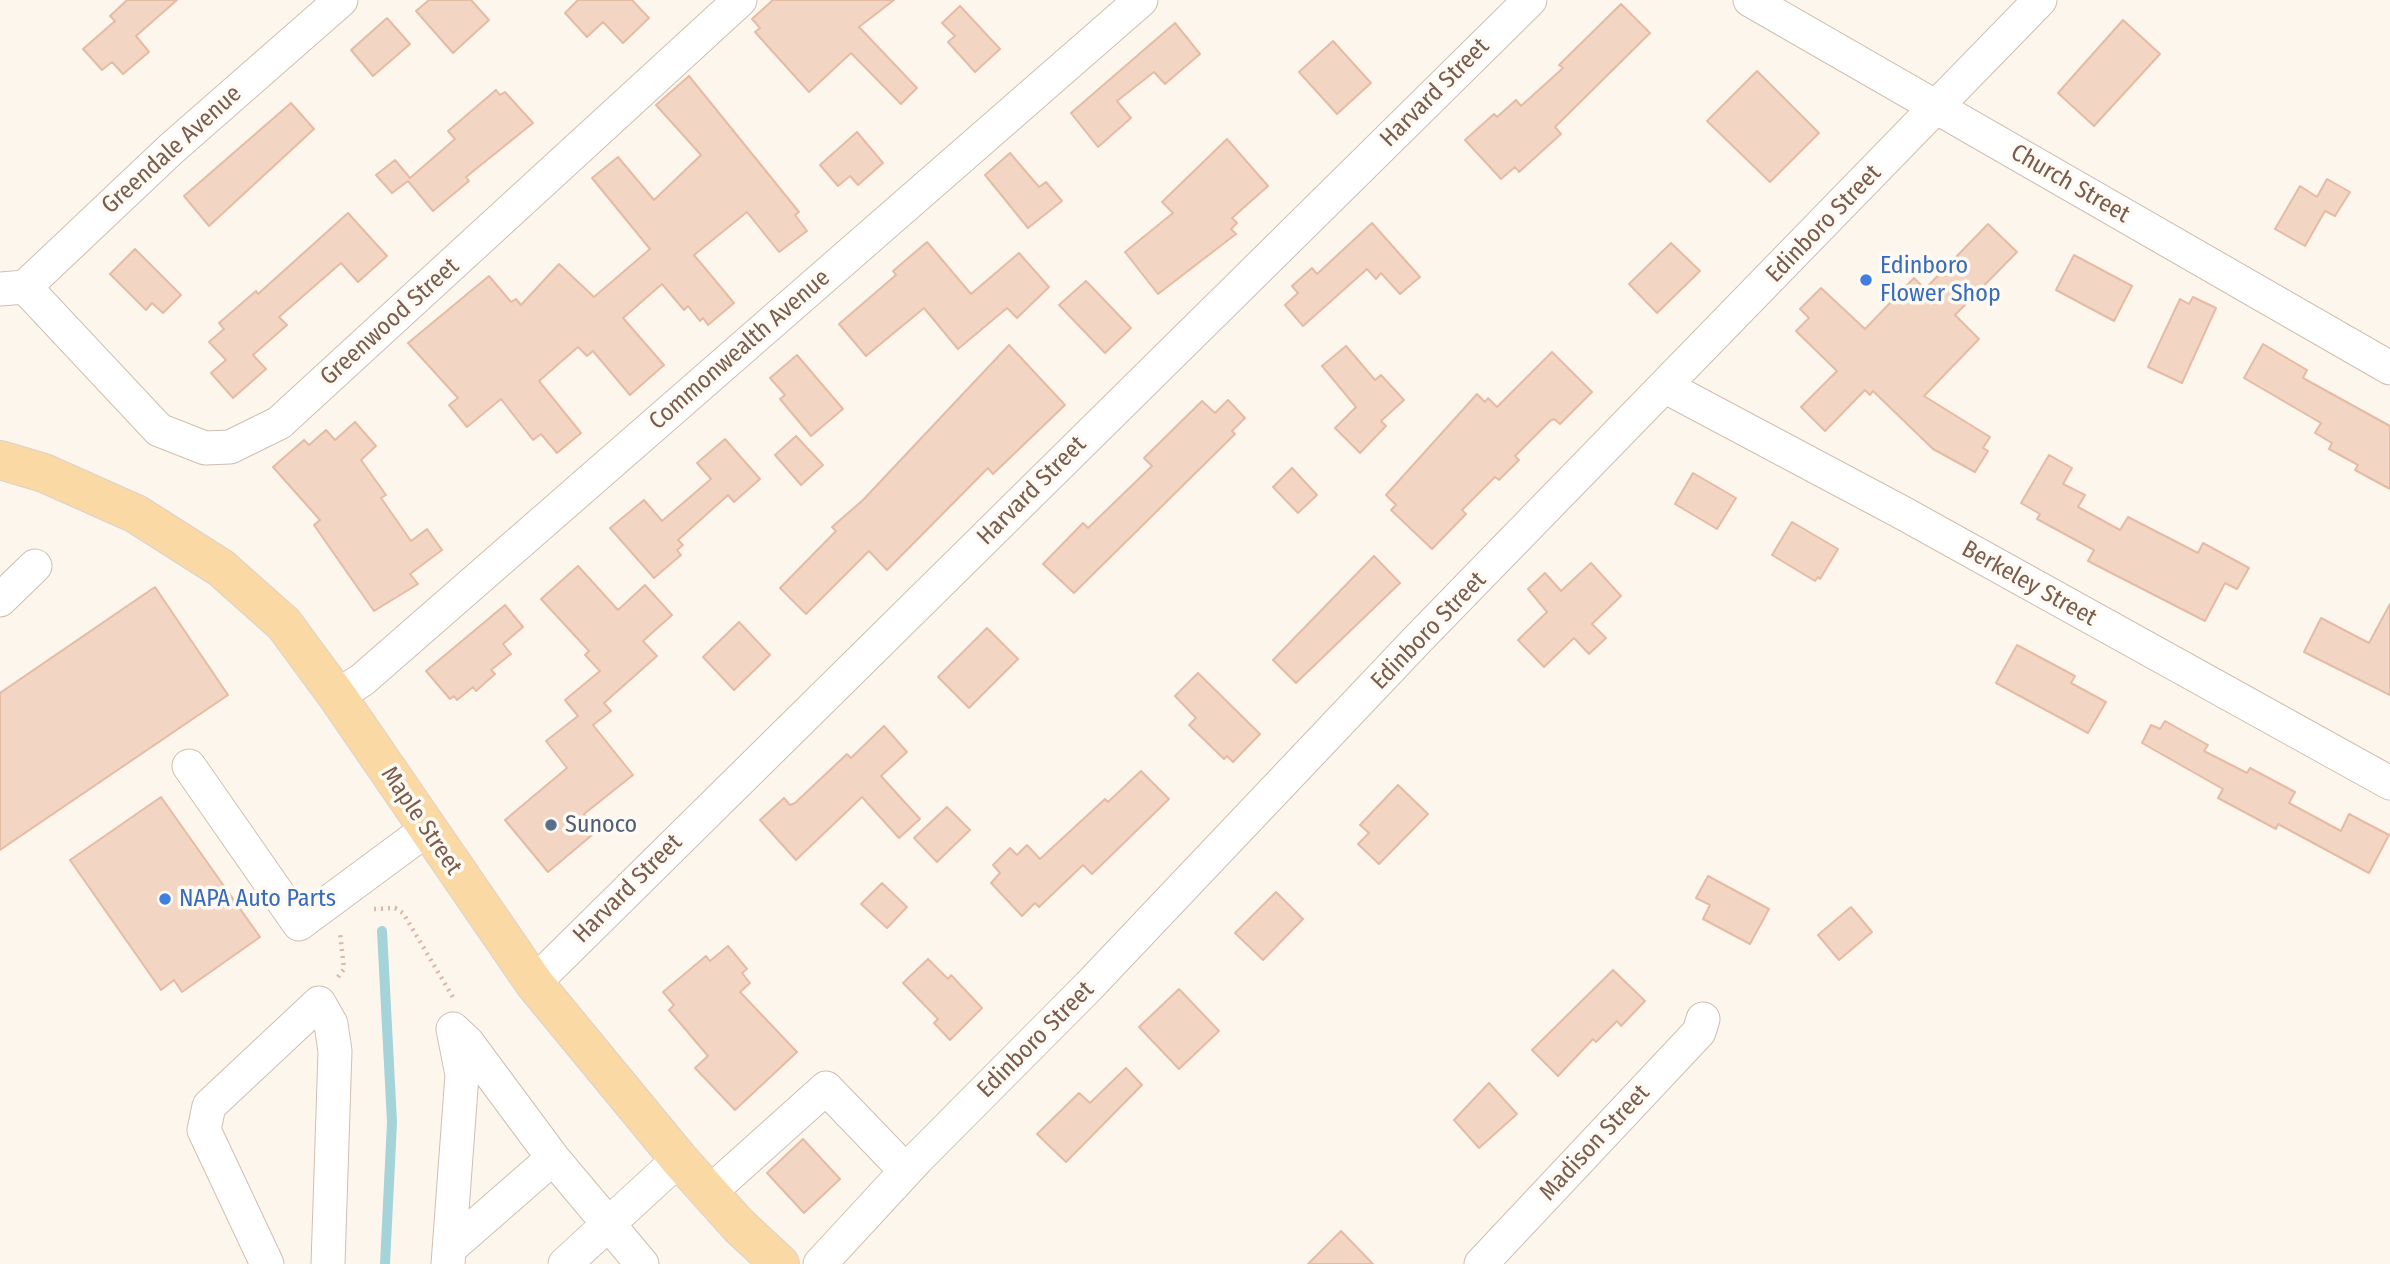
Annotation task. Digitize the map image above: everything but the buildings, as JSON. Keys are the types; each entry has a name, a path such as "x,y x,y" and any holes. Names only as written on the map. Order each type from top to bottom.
{"main road":[{"name":"Maple Street","path":"0,460 44,472 136,514 221,568 284,624 337,696 426,830 534,983 709,1193 739,1226 780,1264"}],"street":[{"name":"Greendale Avenue","path":"13,288 341,0"},
{"name":"Greenwood Street","path":"13,288 159,430 205,448 230,447 279,423 740,0"},
{"name":"Commonwealth Avenue","path":"337,696 362,680 1141,0"},
{"name":"Harvard Street","path":"534,983 1530,0"},
{"name":"Church Street","path":"1749,0 2390,368"},
{"name":"Edinboro Street","path":"820,1264 906,1171 1089,986 1419,638 2040,0"},
{"name":"Berkeley Street","path":"1666,387 1901,512 2390,782"},
{"path":"0,600 36,566"},
{"path":"189,766 299,924 426,830"},
{"path":"267,1264 204,1130 209,1106 319,1003 331,1024 335,1051 328,1264"},
{"name":"Madison Street","path":"1481,1264 1699,1032 1703,1019"},
{"path":"453,1029 467,1042 552,1158 642,1264"},
{"path":"449,1256 462,1075 453,1029"},
{"path":"709,1193 826,1088 906,1171"},
{"path":"449,1256 552,1158"},
{"path":"565,1264 680,1159"}],"path":[{"path":"368,910 396,908 412,925 454,997 453,1029"},
{"path":"319,1003 344,969 339,936 342,929"}],"waterway":[{"path":"382,931 392,1122 385,1264"}],"place":[{"name":"Edinboro Flower Shop","path":"1866,280"},
{"name":"Sunoco","path":"551,825"},
{"name":"NAPA Auto Parts","path":"165,899"}]}
